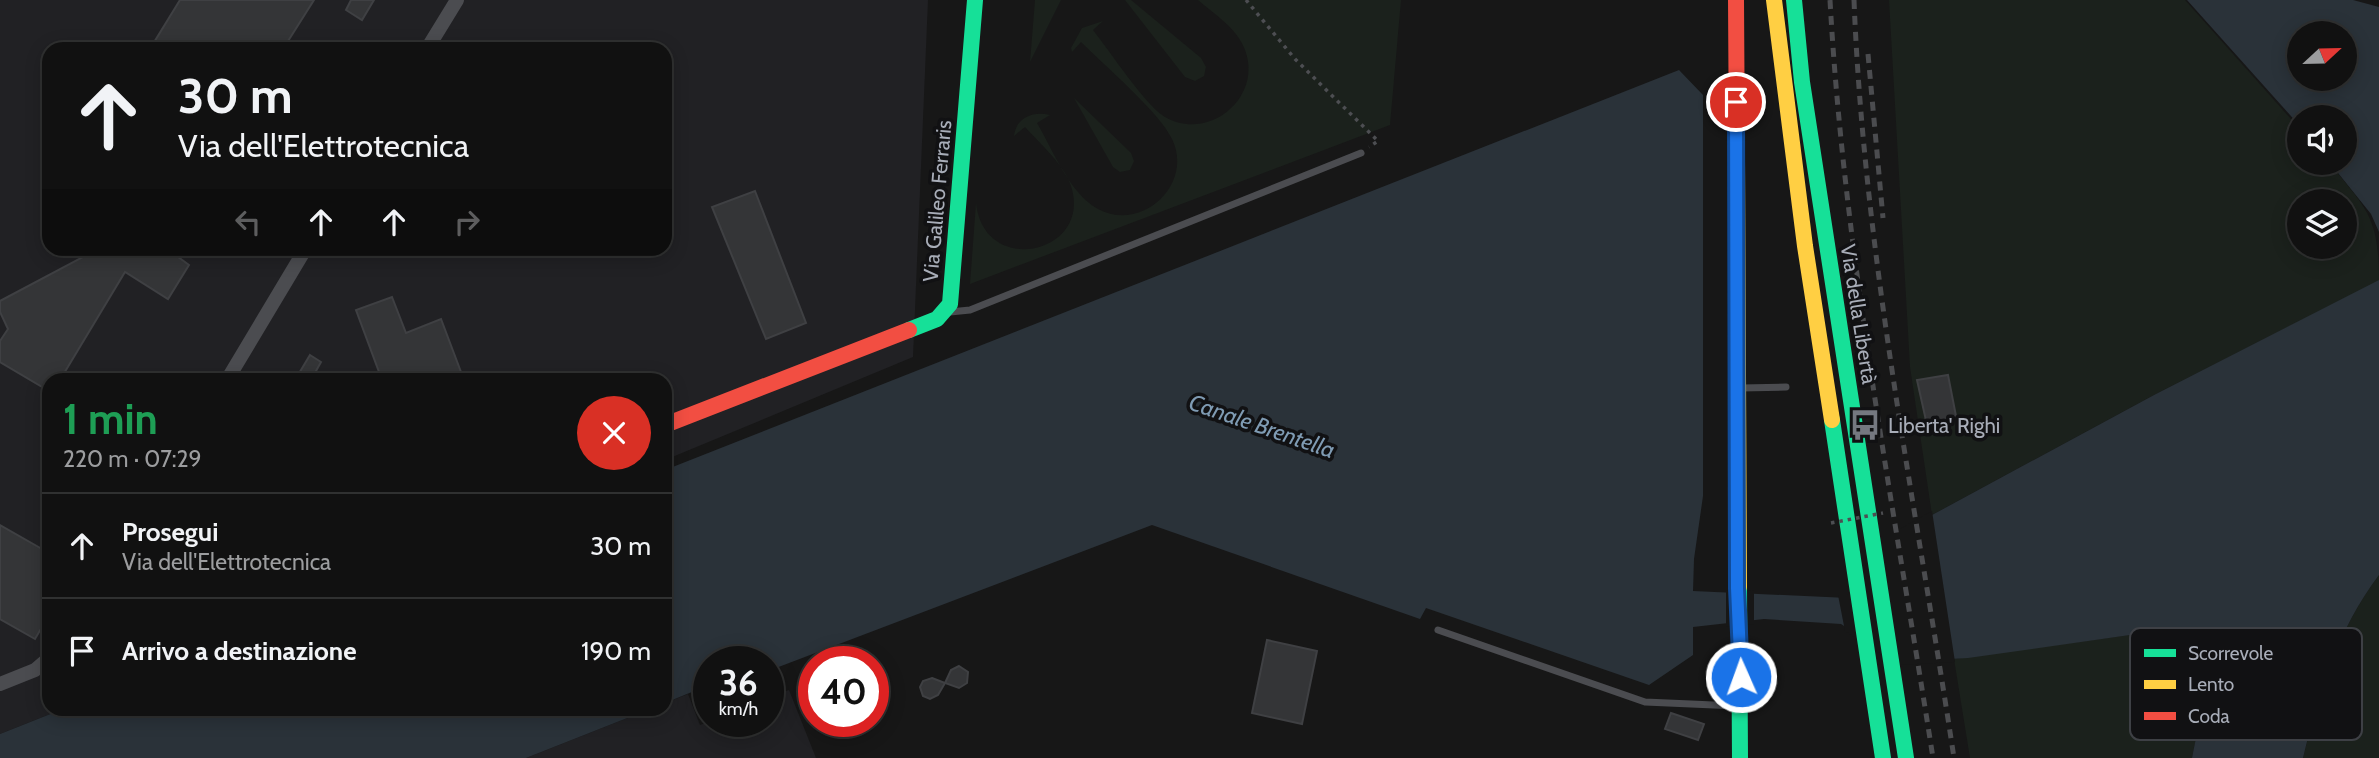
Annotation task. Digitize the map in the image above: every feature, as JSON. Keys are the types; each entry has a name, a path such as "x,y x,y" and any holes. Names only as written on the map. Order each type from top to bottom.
{"main road":[{"name":"Via Galileo Ferraris","path":"672,422 937,319 946,312 950,304 975,0"},
{"path":"1736,0 1737,588 1741,654 1740,758"},
{"name":"Via della Libertà","path":"1774,0 1780,67 1883,758"},
{"name":"Via della Libertà","path":"1794,0 1802,82 1907,758"}],"street":[{"path":"431,42 457,0"},
{"path":"231,373 301,256"},
{"path":"0,684 35,670 42,664"}],"lane":[{"path":"946,312 970,310 1361,153"},
{"path":"1738,388 1786,387"},
{"path":"1438,630 1645,702 1741,706"}],"path":[{"path":"1246,0 1295,59 1378,141 1361,153"},
{"path":"1831,523 1883,513"}],"shaded area":[{"path":"0,0 928,0 913,357 672,457 672,373 42,373 42,716 45,716 0,734"},
{"path":"1035,0 1061,0 1030,62"},
{"path":"1125,0 1131,0 1201,58 1206,67 1204,76 1195,81 1185,77"},
{"path":"1198,0 1401,0 1390,125 970,284 976,203 983,227 997,242 1015,249 1035,248 1053,241 1067,228 1074,209 1068,178 1078,193 1098,209 1115,215 1131,215 1160,200 1170,187 1176,172 1177,156 1172,139 1156,116 1081,42 1072,52 1071,48 1082,28 1103,21 1093,30 1157,111 1182,123 1198,124 1228,111 1239,99 1246,84 1248,68 1245,50 1237,35"},
{"path":"1889,0 2185,0 2287,115 2287,175 2339,175 2351,189 2287,189 2287,259 2357,259 2357,197 2368,215 2377,242 2379,281 2154,395 1932,515 1910,367"},
{"path":"1074,98 1131,153 1134,161 1130,170 1120,172 1113,167"},
{"path":"1032,115 1050,115 1037,123 1061,167 1025,127 1014,136 1015,129 1022,120"},
{"path":"2379,575 2379,758 2303,758 2308,740 2362,740 2362,628 2346,628"},
{"path":"2130,635 2130,740 2196,740 2192,758 1970,758 1954,659"},
{"path":"789,690 798,713 798,737 808,737 816,758 526,758 632,716 672,716 672,700 688,694 693,707 693,737 784,737 784,692"}],"water":[{"path":"2187,0 2353,0 2379,7 2379,232 2371,214 2357,197 2357,189 2351,189 2340,175 2357,175 2357,105 2287,105 2287,112"},
{"name":"Canale Brentella","path":"1679,70 1703,95 1703,496 1694,559 1693,591 1848,598 1932,515 2154,395 2379,280 2379,575 2346,628 2130,628 2130,635 1968,658 1899,662 1841,624 1764,619 1693,627 1693,655 1649,685 1426,608 1420,619 1152,525 834,646 798,646 798,660 784,665 784,646 693,646 693,692 672,700 672,467"},
{"path":"45,716 632,716 526,758 0,758 0,734"},
{"path":"2196,740 2308,740 2303,758 2192,758"}],"pier":[{"path":"1932,511 1955,662 1898,665 1845,631 1838,595 1847,595 1878,546 1891,534"},
{"path":"1726,590 1754,591 1754,624 1726,627"}],"building":[{"path":"180,0 314,0 287,42 154,42"},
{"path":"351,0 374,0 362,20 346,10"},
{"path":"755,191 806,323 766,339 712,207"},
{"path":"85,256 177,256 189,265 168,299 125,272 64,373 42,373 42,387 0,362 0,341 8,329 0,312 0,301"},
{"path":"392,297 406,333 441,319 461,373 379,373 356,310"},
{"path":"310,355 321,362 315,373 299,373"},
{"path":"1948,375 1956,416 1927,425 1917,380"},
{"path":"0,525 42,549 42,627 35,639 0,619"},
{"path":"1267,640 1317,651 1302,724 1252,713"},
{"path":"959,666 968,672 967,683 959,688 945,683 951,670"},
{"path":"932,678 945,683 938,695 930,699 923,696 920,687 923,681"},
{"path":"1671,713 1704,724 1698,740 1665,729"}],"railway":[{"path":"1830,0 1837,95 1858,285 1933,758"},
{"path":"1854,0 1868,191 1880,285 1954,758"},
{"path":"1868,54 1883,218"}],"traffic: fast":[{"path":"909,330 937,319 950,304 975,0"},
{"path":"1794,0 1802,82 1906,758"},
{"path":"1832,420 1883,758"},
{"path":"1739,587 1740,758"}],"traffic: slow":[{"path":"1774,0 1805,246 1832,420"},
{"path":"1737,159 1739,587"}],"traffic: jam":[{"path":"1736,0 1737,159"},
{"path":"672,422 909,330"}],"place":[{"name":"Liberta' Righi","path":"1865,425"}],"route":[{"path":"1736,102 1737,588 1741,677"}]}
